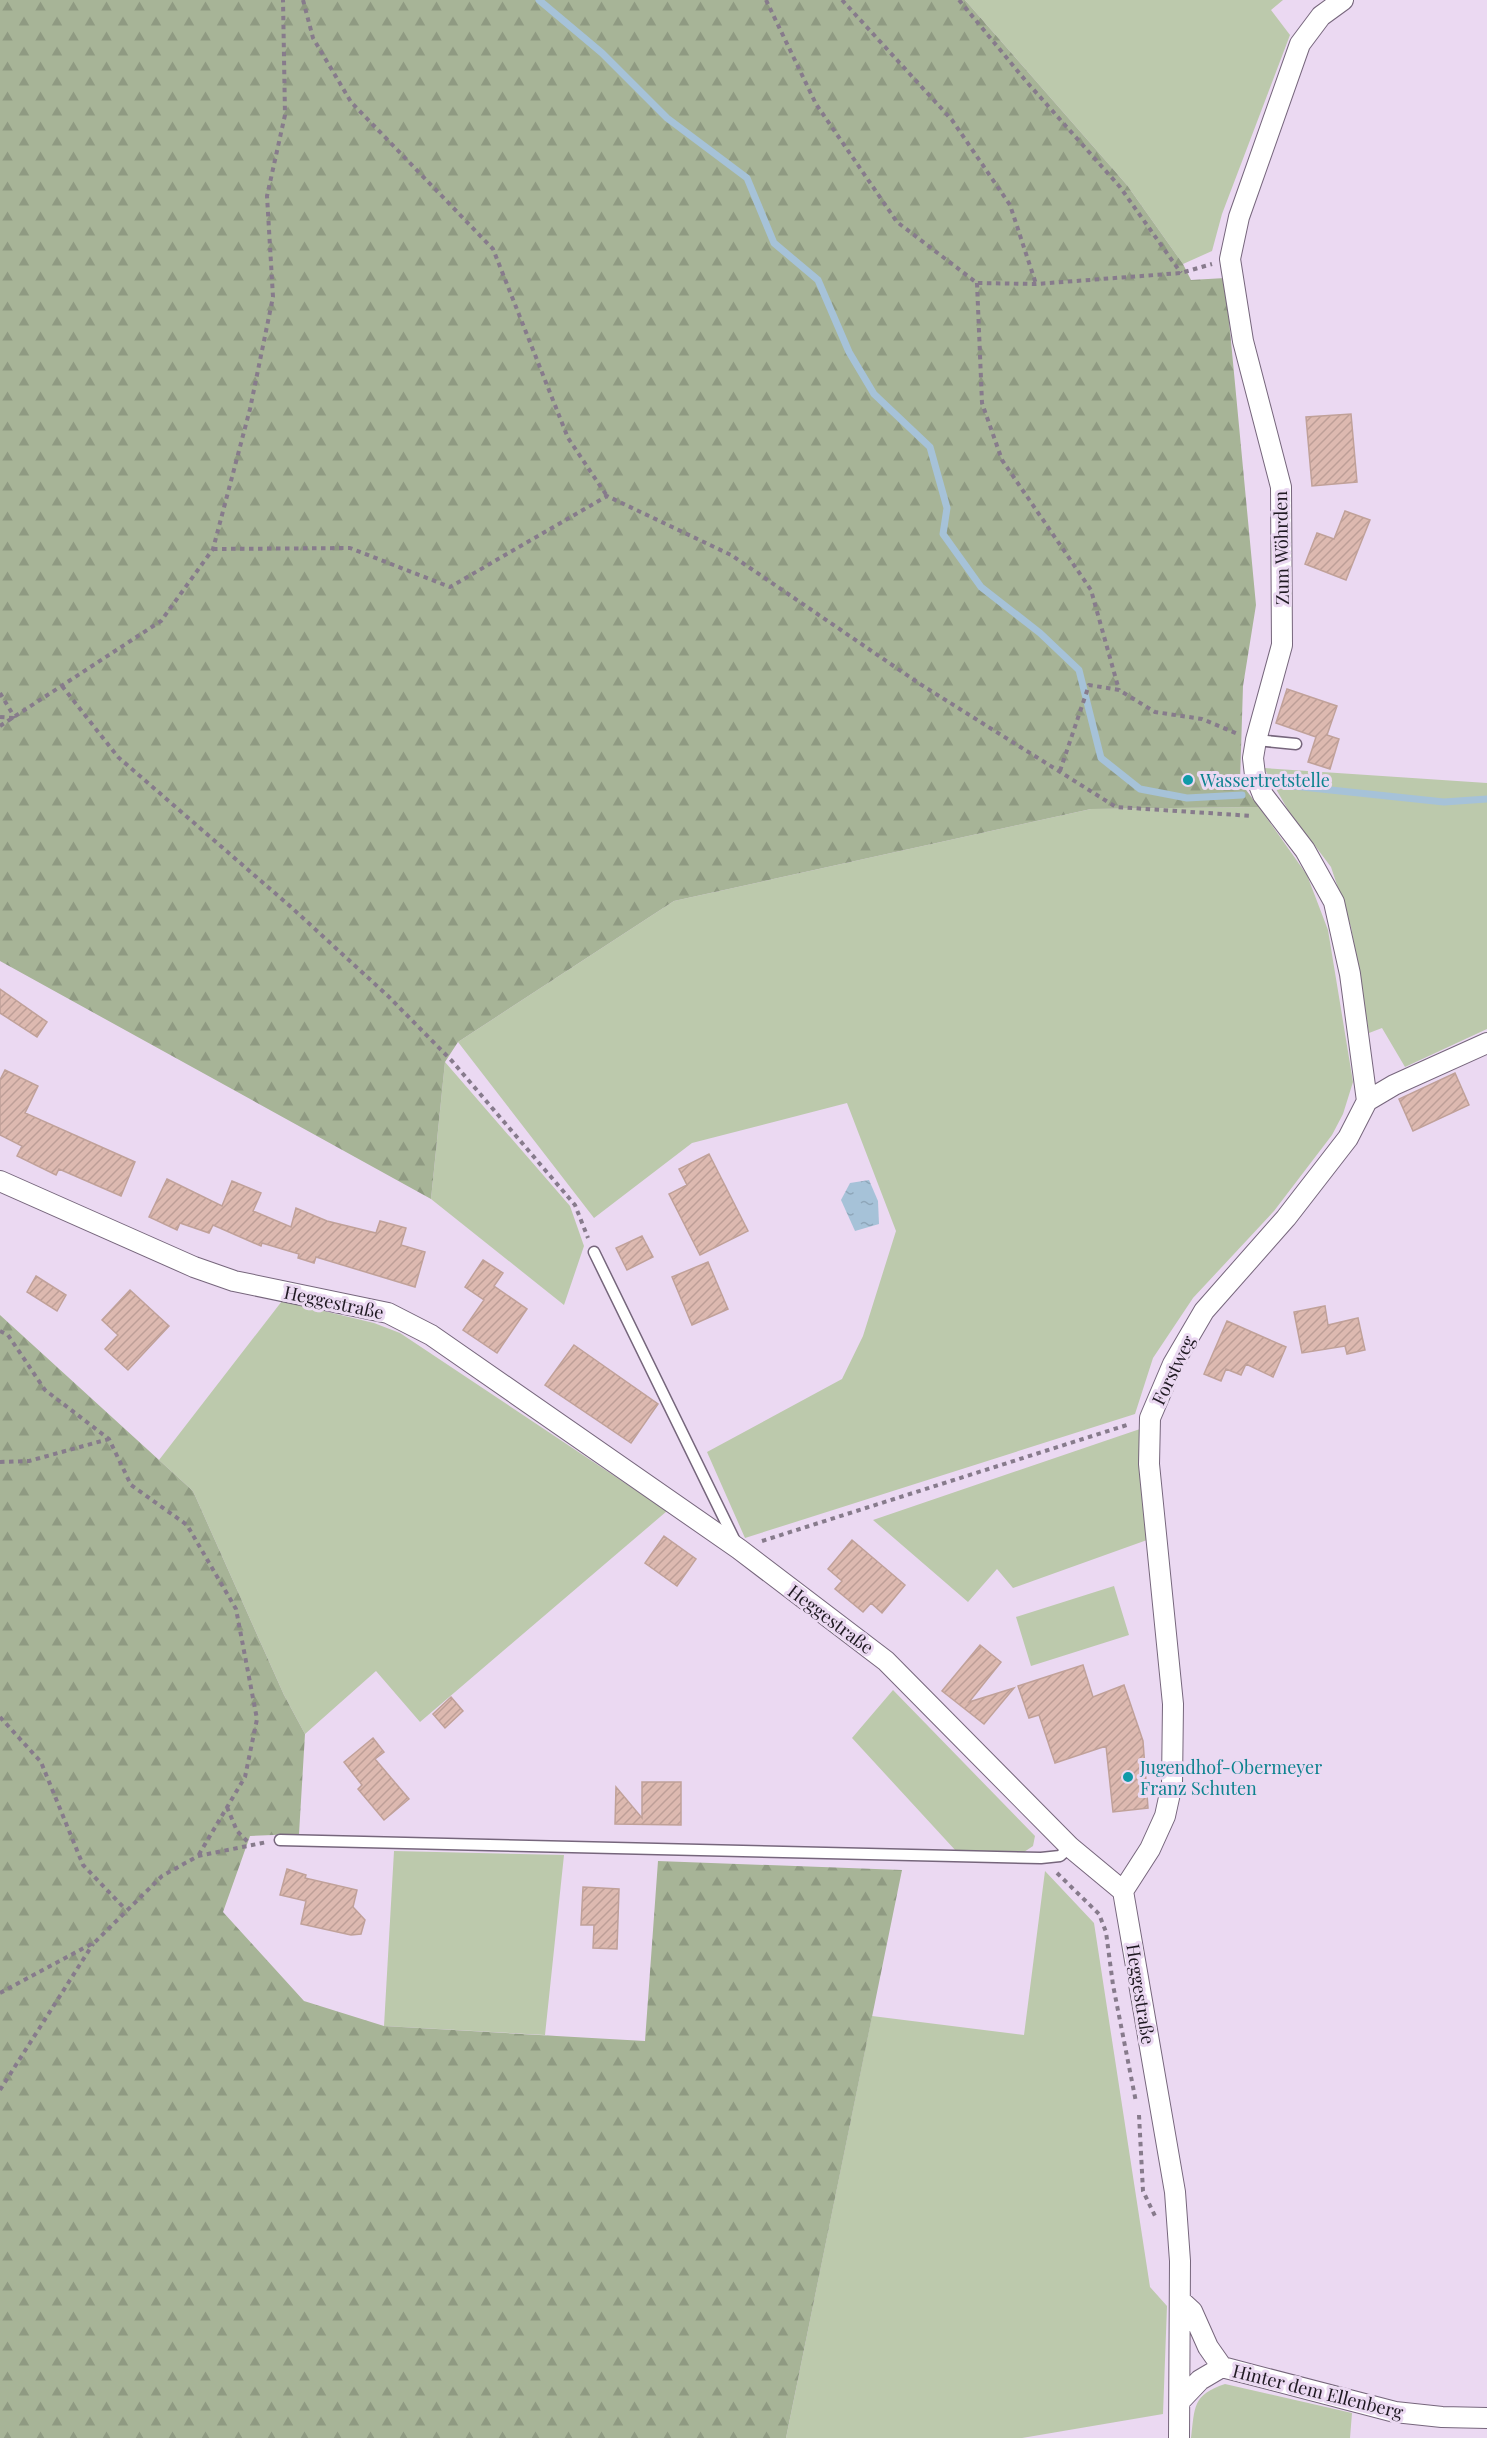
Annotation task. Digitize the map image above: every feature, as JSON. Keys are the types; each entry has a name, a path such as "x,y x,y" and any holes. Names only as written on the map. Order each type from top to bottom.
{"street":[{"name":"Zum Wöhrden","path":"1343,0 1321,16 1300,44 1239,217 1230,259 1243,341 1281,487 1282,645 1256,740 1253,758 1255,775 1263,795 1320,873 1334,902 1350,974 1367,1101"},
{"path":"1367,1101 1394,1085 1487,1043"},
{"name":"Forstweg","path":"1123,1891 1150,1849 1165,1816 1172,1784 1173,1704 1149,1464 1150,1418 1173,1364 1204,1311 1286,1218 1348,1138 1367,1101"},
{"name":"Heggestraße","path":"0,1181 194,1267 234,1281 388,1313 431,1335 739,1549 886,1661 1070,1847 1123,1891 1174,2192 1180,2261 1179,2438"},
{"name":"Hinter dem Ellenberg","path":"1180,2300 1192,2311 1208,2347 1222,2367 1395,2412 1442,2417 1487,2418"},
{"name":"Hinter dem Ellenberg","path":"1180,2401 1200,2380 1222,2367"}],"lane":[{"path":"1256,740 1296,744"},
{"path":"594,1252 739,1549"},
{"path":"280,1840 1041,1858 1060,1856 1070,1847"}],"path":[{"path":"0,726 161,621 213,549 250,409 273,297 267,196 285,115 283,0"},
{"path":"303,0 313,38 351,102 493,249 568,438 607,496 731,555 920,684 1116,807 1232,816 1279,816"},
{"path":"766,0 816,104 897,222 977,283 1036,284 1181,273 1230,259"},
{"path":"842,0 952,120 1010,205 1036,284"},
{"path":"958,0 1120,187 1181,273"},
{"path":"977,283 982,404 1002,460 1091,590 1119,690"},
{"path":"213,549 350,548 450,587 607,496"},
{"path":"1060,771 1089,685 1119,690 1155,712 1202,718 1256,740"},
{"path":"62,686 118,757 291,907 388,996 452,1062 575,1205 594,1252"},
{"path":"0,693 15,718"},
{"path":"0,717 15,718"},
{"path":"0,1330 8,1335 45,1390 109,1439 131,1485 187,1525 236,1609 257,1719 245,1777 198,1856"},
{"path":"739,1549 1150,1418"},
{"path":"0,1462 29,1461 109,1439"},
{"path":"0,1717 40,1762 82,1864 126,1910"},
{"path":"227,1807 237,1831 250,1843"},
{"path":"0,2090 95,1942 162,1875 198,1856 250,1843 280,1840"},
{"path":"1041,1858 1099,1914 1106,1932 1113,1985 1139,2115 1143,2191 1158,2224"},
{"path":"0,1993 95,1942"},
{"path":"0,2081 0,2090"}],"green space":[{"path":"0,0 965,0 1127,185 1183,264 1191,280 1225,278 1256,605 1243,686 1240,782 1259,807 1091,809 674,901 458,1042 445,1062 431,1199 0,961"},
{"path":"965,0 1283,0 1271,10 1290,35 1222,214 1212,251 1183,264 1127,185"},
{"path":"1264,768 1487,783 1487,1029 1405,1067 1382,1028 1369,1033 1351,927 1331,867 1288,810"},
{"path":"1259,807 1307,875 1328,930 1353,1082 1343,1114 1332,1135 1274,1211 1193,1298 1153,1358 1135,1414 745,1538 707,1452 842,1379 863,1336 896,1231 847,1103 692,1143 594,1218 458,1042 674,901 1091,809"},
{"path":"445,1062 570,1206 584,1246 564,1305 431,1199"},
{"path":"282,1301 374,1323 400,1333 667,1511 420,1722 376,1671 305,1734 284,1695 193,1491 159,1460"},
{"path":"0,1315 193,1491 284,1695 305,1734 299,1834 250,1836 223,1912 304,2001 384,2026 645,2041 658,1861 902,1870 786,2438 0,2438"},
{"path":"1140,1429 1147,1540 1013,1588 997,1569 968,1602 873,1520"},
{"path":"1114,1586 1129,1635 1031,1666 1016,1617"},
{"path":"893,1690 1035,1836 1033,1846 1024,1852 956,1851 852,1738"},
{"path":"394,1851 564,1855 545,2035 384,2026"},
{"path":"1045,1871 1094,1923 1150,2287 1167,2306 1163,2414 1022,2438 786,2438 872,2016 1024,2035"},
{"path":"1225,2384 1352,2413 1350,2438 1191,2438 1197,2404 1206,2393"}],"water":[{"path":"869,1180 878,1201 879,1224 855,1231 841,1200 850,1183"}],"building":[{"path":"1351,414 1357,482 1312,486 1306,417"},
{"path":"1345,511 1370,520 1346,580 1305,564 1317,533 1334,539"},
{"path":"1287,689 1337,706 1327,735 1339,739 1330,769 1308,762 1316,737 1276,723"},
{"path":"0,989 47,1022 37,1037 0,1013"},
{"path":"5,1070 38,1086 25,1113 135,1162 121,1196 59,1169 56,1175 17,1156 22,1146 0,1135 0,1080"},
{"path":"1455,1073 1469,1105 1413,1131 1399,1099"},
{"path":"709,1154 748,1231 700,1255 669,1194 687,1185 679,1169"},
{"path":"167,1179 222,1206 232,1181 261,1193 253,1211 291,1227 296,1208 327,1221 376,1233 380,1221 406,1228 401,1245 425,1252 415,1287 316,1257 314,1263 298,1258 299,1254 262,1243 261,1246 213,1225 209,1233 180,1223 177,1230 149,1217"},
{"path":"642,1236 653,1257 627,1270 616,1248"},
{"path":"483,1260 503,1273 494,1286 527,1309 497,1353 463,1330 484,1300 465,1287"},
{"path":"708,1262 728,1309 692,1325 672,1277"},
{"path":"36,1276 66,1295 57,1311 27,1292"},
{"path":"130,1290 169,1326 128,1370 105,1349 118,1335 102,1320"},
{"path":"1325,1306 1328,1325 1358,1318 1365,1350 1347,1354 1345,1346 1302,1353 1294,1312"},
{"path":"1227,1321 1286,1347 1273,1377 1246,1364 1241,1375 1226,1369 1221,1381 1204,1374"},
{"path":"574,1345 658,1404 631,1443 545,1385"},
{"path":"664,1536 696,1559 677,1586 645,1563"},
{"path":"852,1540 905,1585 882,1613 871,1603 863,1612 835,1589 842,1581 828,1569"},
{"path":"980,1645 1001,1662 969,1702 1014,1688 984,1724 942,1691"},
{"path":"1083,1665 1093,1697 1124,1685 1143,1741 1148,1808 1113,1812 1106,1746 1055,1763 1039,1715 1029,1718 1018,1686"},
{"path":"451,1697 463,1711 445,1728 433,1714"},
{"path":"373,1738 384,1752 375,1759 409,1799 384,1820 358,1789 362,1785 344,1762"},
{"path":"642,1782 681,1782 681,1825 615,1824 616,1787 642,1818"},
{"path":"287,1869 306,1875 305,1878 357,1890 353,1907 365,1920 361,1934 351,1935 301,1924 306,1901 280,1895"},
{"path":"583,1887 619,1889 617,1949 593,1948 594,1925 581,1925"}],"waterway":[{"path":"539,0 602,53 667,118 747,178 774,243 818,280 849,352 874,394 930,447 947,508 943,534 981,587 1040,633 1079,670 1101,758 1140,789 1187,798 1242,795"},
{"path":"1274,784 1444,802 1487,799"}],"place":[{"name":"Wassertretstelle","path":"1188,780"},
{"name":"Jugendhof-Obermeyer Franz Schuten","path":"1128,1777"}]}
